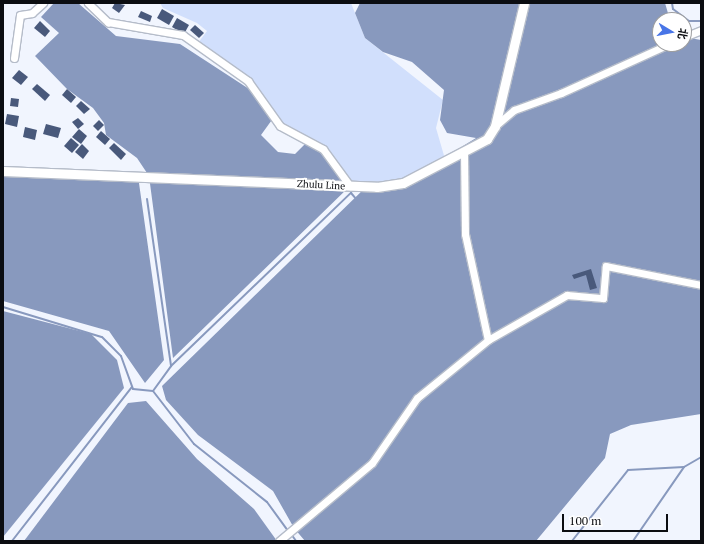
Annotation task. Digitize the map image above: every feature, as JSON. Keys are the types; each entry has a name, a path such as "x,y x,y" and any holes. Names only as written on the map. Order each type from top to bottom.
{"street":[{"path":"14,58 20,15 32,13 43,3"},
{"path":"88,3 108,22 183,35 248,81 280,126 323,149 350,186"},
{"name":"Zhulu Line","path":"3,171 377,187 403,183 487,139 495,126 524,3"},
{"path":"495,126 514,110 562,93 652,52"},
{"path":"464,152 466,238 488,340"},
{"path":"279,541 372,463 417,398 488,340 567,295 603,298 606,266 701,285"}],"shaded area":[{"path":"54,3 78,3 116,36 180,44 260,96 274,117 261,135 278,152 295,154 308,141 323,149 350,186 173,358 149,176 137,158 106,135 104,123 93,108 67,89 35,56 59,33 41,17"},
{"path":"160,3 351,3 365,38 443,100 436,128 445,159 400,181 353,183 328,149 280,126 248,78 198,43 207,31 197,23 163,8"},
{"path":"360,3 665,3 668,12 652,12 652,52 692,52 692,38 701,40 701,414 631,425 610,434 605,458 536,541 305,541 294,528 273,491 198,435 166,400 162,386 366,187 403,183 476,138 447,133 440,120 444,90 412,62 383,52 365,38 355,13"},
{"path":"3,171 138,176 164,360 145,383 109,331 3,301"},
{"path":"3,311 91,334 117,360 124,388 3,537"},
{"path":"146,401 197,459 254,509 277,541 24,541 128,403"}],"building":[{"path":"115,3 125,5 119,13 112,8"},
{"path":"162,9 174,16 169,25 157,18"},
{"path":"141,11 152,16 150,22 138,17"},
{"path":"177,18 189,25 184,34 172,27"},
{"path":"40,21 50,31 45,37 34,28"},
{"path":"195,25 204,33 199,38 190,30"},
{"path":"19,70 28,77 21,85 12,78"},
{"path":"37,84 50,95 45,101 32,89"},
{"path":"67,89 76,97 71,103 62,95"},
{"path":"11,98 19,99 18,107 10,106"},
{"path":"81,101 90,109 84,114 76,106"},
{"path":"7,114 19,116 17,127 5,124"},
{"path":"78,118 84,124 78,129 72,122"},
{"path":"99,120 104,125 98,131 93,126"},
{"path":"46,124 61,128 58,138 43,134"},
{"path":"25,127 37,130 35,140 23,137"},
{"path":"79,129 87,136 81,144 72,137"},
{"path":"101,131 110,139 105,145 96,137"},
{"path":"71,138 79,145 72,153 64,146"},
{"path":"114,143 126,154 121,160 109,148"},
{"path":"82,144 89,151 83,159 75,152"},
{"path":"591,269 597,288 590,290 586,275 574,279 572,275"}],"waterway":[{"path":"672,3 673,9 689,21 701,21"},
{"path":"153,391 171,366 351,193 357,200"},
{"path":"147,199 171,366"},
{"path":"3,307 102,337 121,356 133,389 153,391 194,444 267,502 288,531"},
{"path":"12,541 132,387"},
{"path":"633,541 684,467 701,457"},
{"path":"572,541 628,470 684,467"},
{"path":"291,534 296,541"}]}
